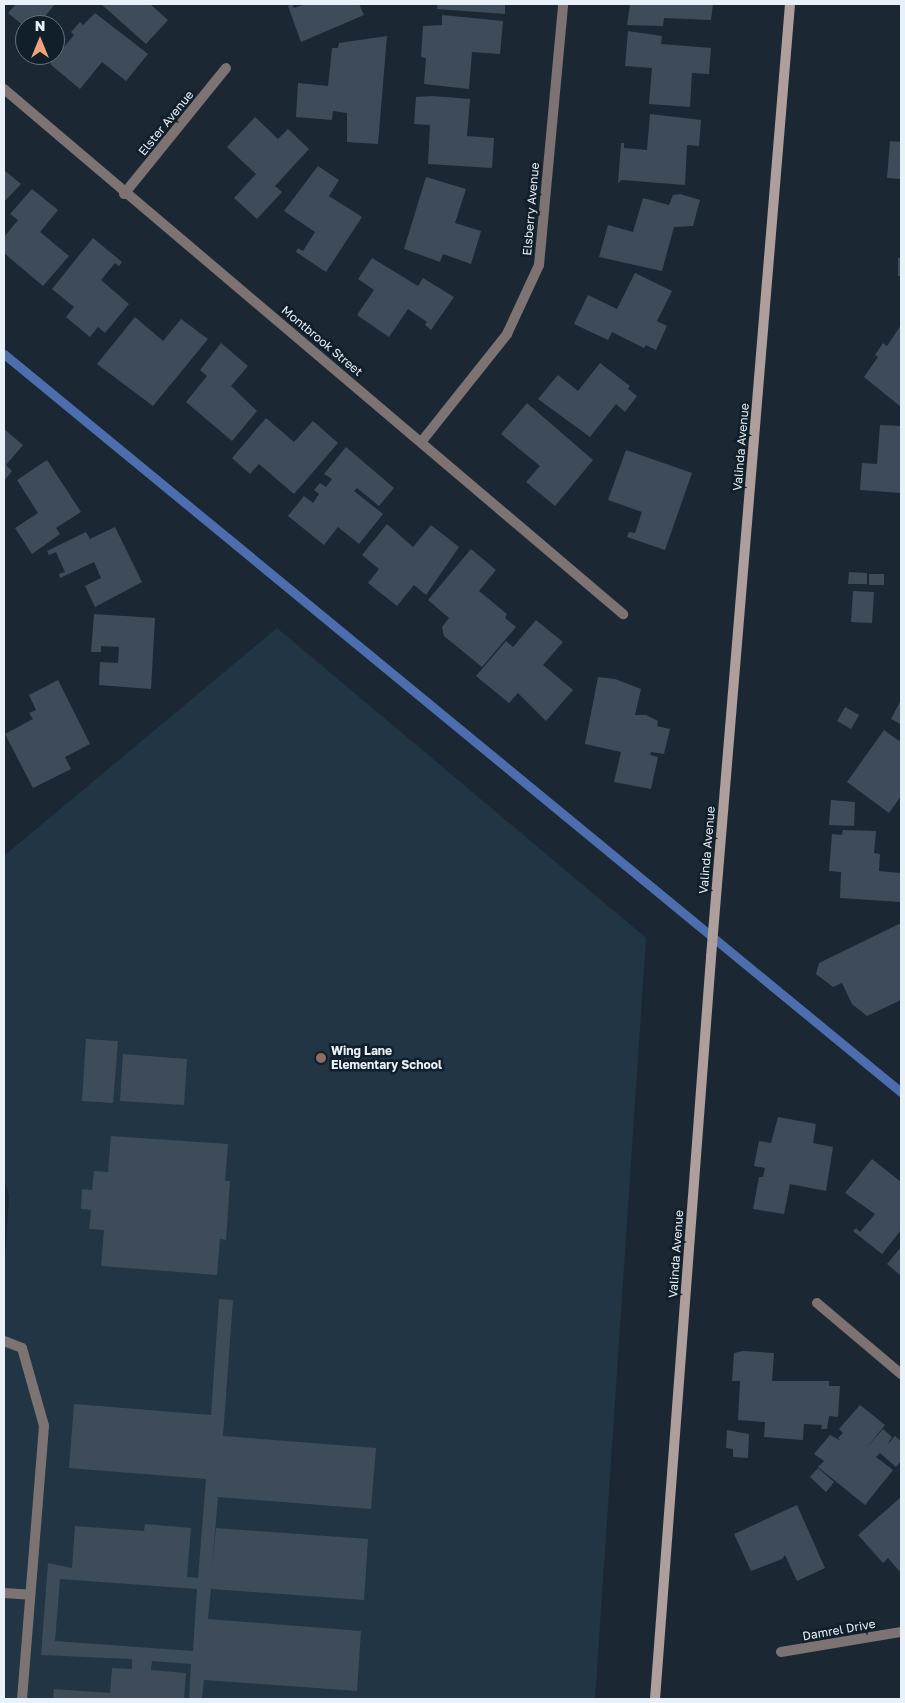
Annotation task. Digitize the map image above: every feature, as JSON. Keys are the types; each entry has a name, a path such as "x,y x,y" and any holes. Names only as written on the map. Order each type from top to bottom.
{"main road":[{"name":"Valinda Avenue","path":"655,1699 711,957 790,4"}],"street":[{"name":"Elsberry Avenue","path":"422,441 507,334 539,265 563,4"},
{"name":"Elster Avenue","path":"124,194 226,68"},
{"name":"Montbrook Street","path":"4,89 124,194 422,441 624,614"},
{"path":"817,1303 901,1374"},
{"path":"4,1341 22,1348 44,1426 22,1699"},
{"path":"4,1593 30,1595"},
{"name":"Damrel Drive","path":"781,1652 901,1632"}],"shaded area":[{"name":"Wing Lane Elementary School","path":"277,628 646,938 595,1699 4,1699 4,1276 9,1196 4,1178 4,856"}],"building":[{"path":"16,4 55,4 46,15 15,15 15,19 8,13"},
{"path":"101,4 150,4 168,20 146,44"},
{"path":"292,4 294,8 306,4 359,4 364,15 301,42 288,6"},
{"path":"438,4 505,4 505,14 437,9"},
{"path":"630,4 713,4 711,20 664,18 663,26 627,25"},
{"path":"95,13 148,54 126,81 102,62 80,89 51,65 65,65 65,46 74,35 71,32 80,22 83,25"},
{"path":"442,15 503,21 500,54 472,52 469,89 424,84 426,58 421,57 423,26 442,25"},
{"path":"628,31 662,36 661,44 711,48 709,74 692,73 690,107 649,104 652,68 625,66"},
{"path":"387,36 378,144 347,142 347,113 333,111 332,120 296,117 298,83 328,86 332,48 338,48 339,43"},
{"path":"432,96 470,99 467,136 494,138 492,168 428,164 430,125 414,124 416,97"},
{"path":"650,114 701,120 699,146 687,145 685,185 622,180 618,183 621,143 624,143 624,148 647,150"},
{"path":"255,117 278,139 288,129 309,149 275,186 282,192 257,219 234,198 256,174 227,147"},
{"path":"890,141 901,142 901,179 887,178"},
{"path":"318,166 339,180 329,196 362,217 326,272 296,252 298,248 303,251 315,232 284,211"},
{"path":"4,170 21,184 4,202"},
{"path":"426,177 466,189 455,223 481,231 471,264 443,254 440,262 404,249"},
{"path":"32,189 58,210 40,232 69,256 43,286 4,253 4,237 18,220 10,214"},
{"path":"680,194 700,200 693,226 674,227 662,271 599,257 608,225 633,232 643,198 669,205 673,195"},
{"path":"93,238 122,262 119,266 115,263 101,280 129,304 105,333 98,327 90,337 66,317 74,307 52,289"},
{"path":"372,258 418,286 423,278 454,297 431,330 425,325 427,322 408,309 389,337 357,315 374,290 358,279"},
{"path":"898,258 901,258 901,276 898,276"},
{"path":"635,273 672,291 657,321 667,326 656,350 646,345 644,348 612,332 608,340 574,324 588,295 617,309"},
{"path":"135,317 163,341 181,319 208,339 153,406 97,364"},
{"path":"901,325 901,407 864,377 878,357 875,355 883,343 887,346"},
{"path":"221,343 248,366 231,386 257,411 232,441 186,402 207,376 200,370"},
{"path":"600,363 630,386 628,389 637,396 625,412 616,404 590,437 538,399 558,375 578,391"},
{"path":"527,403 593,460 555,506 526,482 540,466 501,434"},
{"path":"266,418 294,442 313,421 338,443 294,494 259,464 250,474 232,458"},
{"path":"880,425 901,426 901,493 860,490 862,463 877,464"},
{"path":"4,429 23,445 6,465 12,471 4,481"},
{"path":"346,447 394,488 379,506 357,488 354,491 383,514 359,544 338,527 324,545 288,516 304,496 313,503 319,494 314,490 320,483 326,487 332,479 324,474"},
{"path":"626,450 692,473 665,550 627,537 629,532 635,533 642,512 608,500"},
{"path":"47,460 81,512 56,528 60,534 32,554 15,528 38,513 17,480"},
{"path":"387,524 413,547 431,525 459,547 426,595 414,585 397,606 368,583 379,569 362,555"},
{"path":"115,527 142,582 95,607 85,586 101,578 94,562 60,578 59,574 65,572 56,552 49,555 47,551 86,532 90,539"},
{"path":"471,549 496,570 479,591 507,614 505,618 516,627 482,667 444,636 442,627 449,618 428,600"},
{"path":"849,572 867,573 867,584 848,584"},
{"path":"869,574 884,574 884,585 869,585"},
{"path":"853,591 874,592 872,623 851,622"},
{"path":"94,614 155,618 151,689 99,685 100,662 118,663 119,647 101,646 101,652 91,652"},
{"path":"536,620 563,642 543,665 573,690 546,721 518,693 509,703 476,676 506,641 513,647"},
{"path":"598,677 615,679 641,689 635,715 646,715 658,721 657,726 670,729 664,754 651,752 650,755 658,757 651,789 614,782 621,752 585,744"},
{"path":"58,680 90,744 65,757 71,769 33,788 5,734 33,719 29,713 36,710 29,695"},
{"path":"901,700 901,724 891,719"},
{"path":"845,707 859,715 851,729 837,721"},
{"path":"884,730 899,741 901,738 901,796 889,813 847,782"},
{"path":"831,800 855,802 854,826 829,825"},
{"path":"843,830 876,831 874,853 880,854 879,871 901,873 901,902 840,898 841,872 829,871 832,834 842,835"},
{"path":"901,923 901,1000 867,1016 852,1004 842,983 833,987 816,974 819,963"},
{"path":"86,1039 118,1041 113,1103 82,1101"},
{"path":"123,1054 187,1059 184,1105 120,1101"},
{"path":"778,1117 816,1124 813,1143 833,1147 826,1191 790,1184 784,1214 753,1209 759,1177 763,1177 765,1168 754,1166 759,1141 771,1143"},
{"path":"111,1136 228,1144 225,1181 230,1181 226,1240 220,1239 217,1275 101,1266 104,1230 89,1229 91,1210 81,1209 82,1189 92,1190 94,1171 108,1172"},
{"path":"872,1159 901,1182 901,1230 882,1254 853,1231 856,1228 860,1232 875,1214 845,1193"},
{"path":"901,1247 901,1276 887,1264"},
{"path":"219,1299 233,1300 223,1436 376,1448 371,1509 218,1497 212,1567 216,1528 368,1539 364,1600 211,1589 208,1619 361,1631 357,1691 204,1680 202,1699 189,1699 191,1664 152,1661 151,1670 186,1673 184,1699 53,1699 54,1689 110,1693 112,1668 132,1669 132,1659 41,1655 48,1563 72,1568 75,1526 144,1531 145,1524 191,1528 187,1577 198,1578 206,1479 69,1468 74,1404 211,1415","holes":["60,1579 197,1589 193,1651 55,1641"]},
{"path":"743,1351 774,1353 772,1381 829,1381 829,1386 840,1386 838,1417 829,1416 827,1429 821,1429 822,1425 804,1424 803,1440 764,1437 765,1422 738,1420 740,1381 732,1381 734,1353"},
{"path":"860,1405 885,1425 866,1448 883,1429 892,1437 887,1445 895,1436 901,1441 901,1461 896,1467 880,1453 876,1457 893,1470 865,1505 818,1467 824,1461 814,1454 830,1435 841,1441 838,1438 843,1433 839,1429"},
{"path":"727,1430 749,1434 748,1458 733,1457 733,1449 726,1448"},
{"path":"818,1468 834,1482 826,1492 810,1477"},
{"path":"901,1497 901,1573 888,1558 883,1563 858,1535"},
{"path":"797,1505 825,1568 797,1581 785,1555 782,1559 751,1571 734,1534"}],"waterway":[{"path":"4,354 901,1092"}],"place":[{"name":"Wing Lane Elementary School","path":"321,1058"}]}
